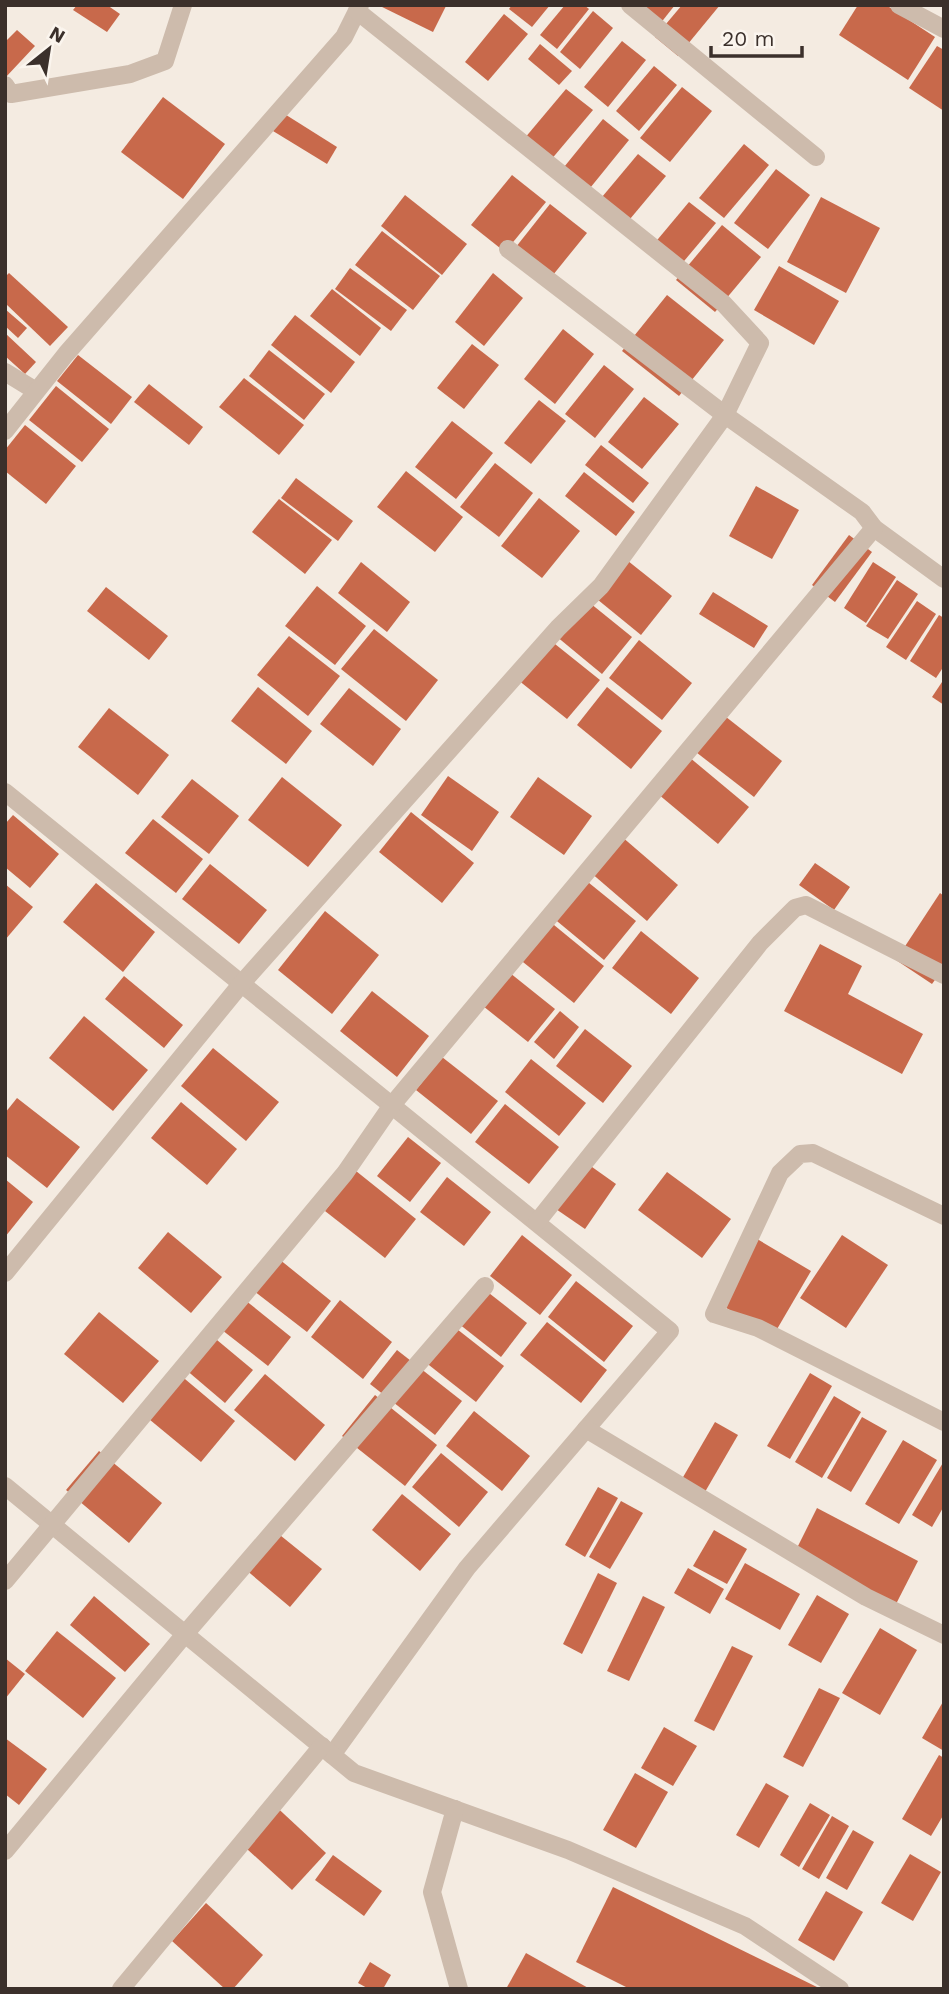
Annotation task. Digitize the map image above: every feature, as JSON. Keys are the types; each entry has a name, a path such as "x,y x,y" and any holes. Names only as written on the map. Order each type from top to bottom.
{"street":[{"path":"5,85 11,94 130,74 165,61 183,5"},
{"path":"630,5 816,157"},
{"path":"899,5 944,29"},
{"path":"5,431 66,354 344,37 359,8 724,304 760,343 725,415 601,586 558,628 242,983 5,1273"},
{"path":"508,249 725,415 862,512 874,527 944,579"},
{"path":"5,372 36,391"},
{"path":"5,1581 345,1173 392,1105 874,527"},
{"path":"5,792 670,1331 467,1568 327,1751 121,1989"},
{"path":"537,1222 760,943 795,908 806,905 944,975"},
{"path":"944,1216 813,1153 800,1154 780,1173 714,1314 758,1328 944,1422"},
{"path":"5,1851 185,1634 485,1286"},
{"path":"586,1429 866,1597 944,1635"},
{"path":"5,1486 354,1773 568,1850 745,1926 839,1989"},
{"path":"455,1810 432,1892 458,1989"}],"building":[{"path":"77,5 107,5 120,14 107,32 73,10"},
{"path":"378,5 444,5 446,6 433,32"},
{"path":"512,5 550,5 532,27 509,9"},
{"path":"565,5 584,5 589,9 557,49 540,35"},
{"path":"638,5 675,5 652,34"},
{"path":"682,5 720,5 678,56 655,37"},
{"path":"858,5 886,5 935,37 908,80 839,35"},
{"path":"593,11 613,28 580,69 560,52"},
{"path":"504,14 528,34 488,81 465,62"},
{"path":"17,30 35,46 5,78 5,42"},
{"path":"622,41 646,60 608,107 584,87"},
{"path":"540,44 572,71 559,85 528,59"},
{"path":"937,46 944,50 944,111 909,88"},
{"path":"654,66 677,85 639,131 616,111"},
{"path":"682,87 712,111 670,162 640,138"},
{"path":"566,89 593,110 550,161 524,139"},
{"path":"163,97 225,144 183,199 121,152"},
{"path":"283,113 337,147 327,164 273,131"},
{"path":"603,119 629,140 586,193 560,172"},
{"path":"744,144 769,165 724,218 699,198"},
{"path":"638,154 666,176 625,225 597,203"},
{"path":"776,169 810,195 768,249 734,223"},
{"path":"512,175 546,202 505,252 471,225"},
{"path":"405,195 467,244 442,275 381,226"},
{"path":"821,197 880,228 846,293 787,262"},
{"path":"689,202 716,223 674,273 648,251"},
{"path":"550,204 587,233 544,286 508,257"},
{"path":"722,225 761,257 715,312 676,280"},
{"path":"382,231 440,276 413,310 355,265"},
{"path":"779,266 839,301 814,345 754,310"},
{"path":"350,268 407,310 391,331 335,289"},
{"path":"9,273 68,327 50,346 5,303 5,277"},
{"path":"493,273 523,298 484,346 455,322"},
{"path":"332,289 381,328 360,356 310,316"},
{"path":"667,295 724,340 679,396 622,351"},
{"path":"5,309 27,328 18,338 5,326"},
{"path":"295,315 355,362 331,393 271,345"},
{"path":"563,329 594,354 555,404 524,379"},
{"path":"5,333 36,362 25,374 5,356"},
{"path":"472,344 499,365 464,409 437,388"},
{"path":"269,350 325,394 304,420 249,376"},
{"path":"78,355 132,397 111,424 57,381"},
{"path":"604,365 634,389 595,438 565,414"},
{"path":"244,378 304,425 279,455 219,407"},
{"path":"149,384 203,427 189,445 134,402"},
{"path":"56,386 109,429 82,462 29,420"},
{"path":"644,397 679,424 642,469 608,442"},
{"path":"539,400 566,421 531,464 504,443"},
{"path":"452,421 493,453 456,499 415,467"},
{"path":"25,425 76,466 46,504 5,471 5,450"},
{"path":"601,445 649,483 633,503 585,465"},
{"path":"495,463 533,493 499,537 460,507"},
{"path":"406,471 463,517 435,552 377,507"},
{"path":"584,472 635,512 616,536 565,496"},
{"path":"296,478 353,521 338,541 281,498"},
{"path":"756,486 799,510 772,559 729,536"},
{"path":"539,498 580,531 542,578 501,546"},
{"path":"279,499 332,540 305,574 252,532"},
{"path":"849,535 872,552 835,602 812,585"},
{"path":"623,557 672,596 641,635 592,595"},
{"path":"361,562 410,602 387,632 338,593"},
{"path":"873,562 896,577 866,623 844,608"},
{"path":"897,580 918,594 888,639 866,626"},
{"path":"317,586 366,626 335,665 285,626"},
{"path":"106,587 168,636 149,660 87,611"},
{"path":"713,592 768,626 754,648 699,614"},
{"path":"585,599 632,637 602,674 556,636"},
{"path":"917,601 936,614 906,660 886,647"},
{"path":"939,615 944,618 944,666 936,678 910,661"},
{"path":"374,629 438,680 406,721 341,669"},
{"path":"289,636 340,676 308,716 257,675"},
{"path":"545,636 600,680 567,719 513,676"},
{"path":"639,640 692,683 662,720 609,678"},
{"path":"944,679 944,705 932,697"},
{"path":"258,687 312,731 286,764 231,721"},
{"path":"607,687 662,731 631,769 577,725"},
{"path":"349,688 401,729 373,766 320,724"},
{"path":"109,708 169,755 138,795 78,747"},
{"path":"721,713 782,761 754,797 692,749"},
{"path":"689,757 749,807 718,844 658,794"},
{"path":"448,776 499,812 472,851 421,815"},
{"path":"282,777 342,825 308,867 248,820"},
{"path":"538,777 592,816 564,855 510,817"},
{"path":"192,779 239,816 209,854 161,817"},
{"path":"411,812 474,863 442,903 379,852"},
{"path":"13,815 59,854 30,888 5,867 5,824"},
{"path":"153,819 203,859 176,893 125,853"},
{"path":"621,836 678,885 647,921 590,872"},
{"path":"815,863 850,887 834,910 799,885"},
{"path":"210,864 267,910 239,944 182,899"},
{"path":"578,874 636,921 604,960 546,912"},
{"path":"96,883 155,932 123,972 63,922"},
{"path":"5,884 33,907 5,940"},
{"path":"940,893 944,896 944,967 932,984 896,960"},
{"path":"325,911 379,955 332,1014 278,970"},
{"path":"543,916 604,966 574,1003 513,954"},
{"path":"641,931 699,978 671,1014 612,968"},
{"path":"820,944 862,966 848,994 923,1034 902,1074 784,1011"},
{"path":"510,973 555,1009 528,1042 483,1006"},
{"path":"124,976 183,1025 164,1048 105,999"},
{"path":"372,991 429,1036 397,1077 340,1031"},
{"path":"560,1011 579,1027 554,1059 534,1042"},
{"path":"84,1016 148,1070 113,1111 49,1058"},
{"path":"585,1029 632,1066 603,1103 556,1066"},
{"path":"213,1048 279,1102 246,1141 181,1086"},
{"path":"442,1057 498,1101 471,1134 416,1090"},
{"path":"531,1059 586,1103 559,1136 505,1092"},
{"path":"17,1098 80,1147 47,1188 5,1155 5,1113"},
{"path":"181,1102 237,1149 207,1185 151,1138"},
{"path":"505,1104 559,1147 529,1184 475,1142"},
{"path":"408,1137 441,1163 410,1202 377,1176"},
{"path":"585,1162 616,1184 585,1229 553,1207"},
{"path":"356,1171 416,1219 385,1258 325,1211"},
{"path":"667,1172 731,1219 702,1258 638,1210"},
{"path":"447,1177 491,1212 464,1246 420,1212"},
{"path":"5,1179 33,1202 5,1237"},
{"path":"168,1232 222,1277 191,1313 138,1268"},
{"path":"522,1235 572,1275 540,1315 490,1276"},
{"path":"842,1235 888,1265 846,1328 800,1298"},
{"path":"752,1236 811,1271 773,1336 723,1306"},
{"path":"279,1259 331,1301 307,1332 254,1291"},
{"path":"576,1281 633,1326 604,1362 548,1317"},
{"path":"480,1286 527,1323 501,1357 454,1320"},
{"path":"245,1300 291,1337 268,1366 222,1330"},
{"path":"340,1300 392,1342 363,1379 311,1337"},
{"path":"99,1312 159,1361 123,1403 64,1354"},
{"path":"448,1322 504,1366 476,1402 420,1358"},
{"path":"547,1322 607,1370 581,1403 520,1355"},
{"path":"205,1330 253,1370 225,1403 178,1363"},
{"path":"397,1350 462,1401 435,1435 370,1384"},
{"path":"173,1369 235,1421 201,1462 138,1410"},
{"path":"810,1373 832,1386 790,1459 767,1446"},
{"path":"265,1374 325,1425 295,1461 234,1410"},
{"path":"375,1395 437,1445 405,1486 342,1436"},
{"path":"834,1396 861,1412 822,1478 795,1462"},
{"path":"474,1411 530,1456 502,1491 446,1446"},
{"path":"862,1417 887,1431 851,1492 827,1478"},
{"path":"715,1422 738,1435 698,1504 675,1491"},
{"path":"903,1440 937,1460 899,1524 865,1504"},
{"path":"99,1451 162,1503 129,1543 66,1490"},
{"path":"441,1453 488,1492 459,1527 412,1487"},
{"path":"944,1461 944,1506 932,1527 912,1515"},
{"path":"598,1487 618,1498 585,1557 565,1545"},
{"path":"402,1494 451,1534 420,1571 372,1530"},
{"path":"621,1501 643,1513 610,1569 589,1557"},
{"path":"817,1508 918,1561 896,1604 795,1552"},
{"path":"270,1527 322,1569 290,1607 239,1564"},
{"path":"714,1530 747,1549 727,1584 693,1566"},
{"path":"745,1563 800,1594 780,1630 725,1599"},
{"path":"688,1568 724,1589 710,1614 674,1593"},
{"path":"598,1573 617,1583 582,1654 563,1644"},
{"path":"817,1595 849,1614 821,1663 788,1645"},
{"path":"94,1596 150,1644 125,1672 70,1625"},
{"path":"643,1596 665,1607 629,1681 607,1671"},
{"path":"880,1628 917,1650 880,1715 842,1693"},
{"path":"57,1631 116,1678 83,1718 25,1671"},
{"path":"732,1646 753,1656 714,1731 694,1721"},
{"path":"5,1658 25,1674 5,1699"},
{"path":"819,1688 840,1698 803,1767 783,1757"},
{"path":"944,1700 944,1751 922,1738"},
{"path":"664,1727 697,1746 673,1786 641,1768"},
{"path":"5,1738 47,1769 19,1805 5,1794"},
{"path":"939,1755 944,1758 944,1814 931,1836 902,1819"},
{"path":"635,1773 668,1792 636,1848 603,1830"},
{"path":"766,1783 789,1796 759,1848 736,1835"},
{"path":"270,1801 326,1853 292,1890 235,1838"},
{"path":"810,1803 830,1815 799,1867 780,1855"},
{"path":"832,1816 849,1826 819,1879 802,1869"},
{"path":"853,1830 874,1842 847,1890 826,1878"},
{"path":"910,1854 941,1872 913,1921 881,1903"},
{"path":"333,1855 382,1891 364,1916 315,1880"},
{"path":"613,1887 821,1989 630,1989 576,1962"},
{"path":"826,1891 863,1912 834,1961 798,1940"},
{"path":"206,1903 263,1955 233,1989 225,1989 172,1941"},
{"path":"526,1953 590,1989 506,1989"},
{"path":"370,1962 391,1975 383,1989 369,1989 358,1983"}]}
